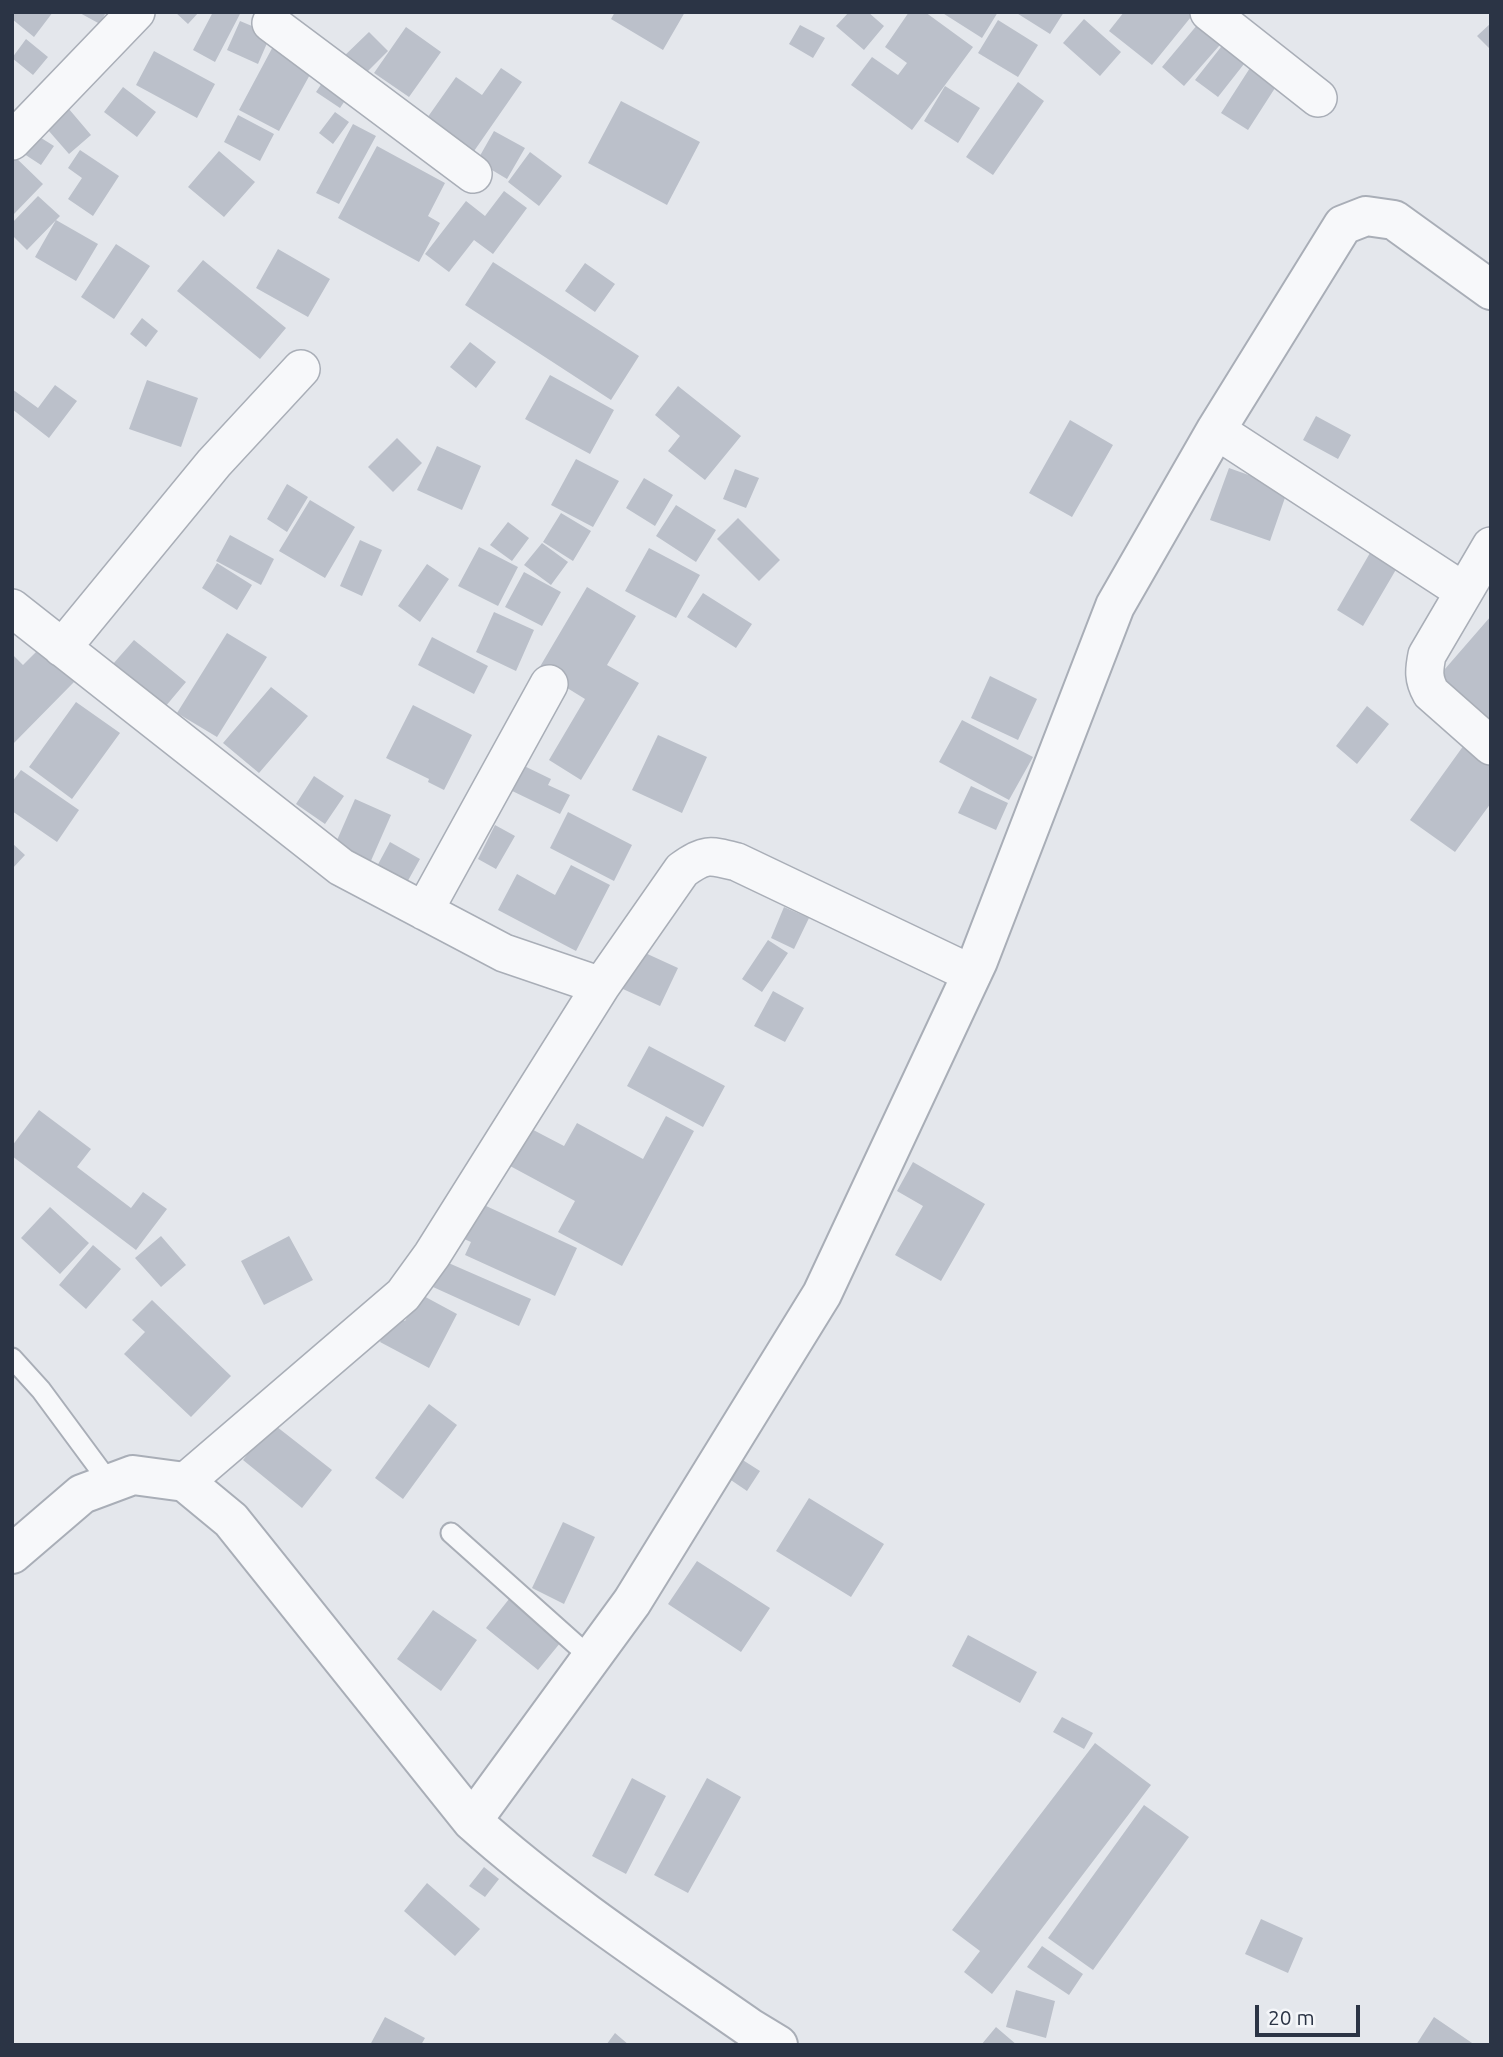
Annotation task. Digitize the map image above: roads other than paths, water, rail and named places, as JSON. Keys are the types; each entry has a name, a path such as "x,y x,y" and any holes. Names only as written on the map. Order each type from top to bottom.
{"street":[{"path":"12,141 136,12"},
{"path":"262,18 279,26 295,24 310,12"},
{"path":"1209,12 1318,98"},
{"path":"262,18 472,174"},
{"path":"472,1821 632,1602 822,1294 972,974 1115,606 1216,430 1343,225 1366,216 1394,220 1491,290"},
{"path":"62,648 214,463 301,369"},
{"path":"1216,430 1463,591"},
{"path":"1491,546 1427,655 1423,671 1431,693 1491,746"},
{"path":"12,608 341,867 503,953 601,986"},
{"path":"424,911 549,684"},
{"path":"185,1482 403,1295 432,1255 601,986 682,870 699,858 712,856 737,862 972,974"},
{"path":"12,1554 82,1494 109,1482 133,1475 185,1482 231,1520 472,1821 567,1900 755,2039"}],"lane":[{"path":"12,1358 41,1390 109,1482"},
{"path":"451,1533 591,1658"}]}
